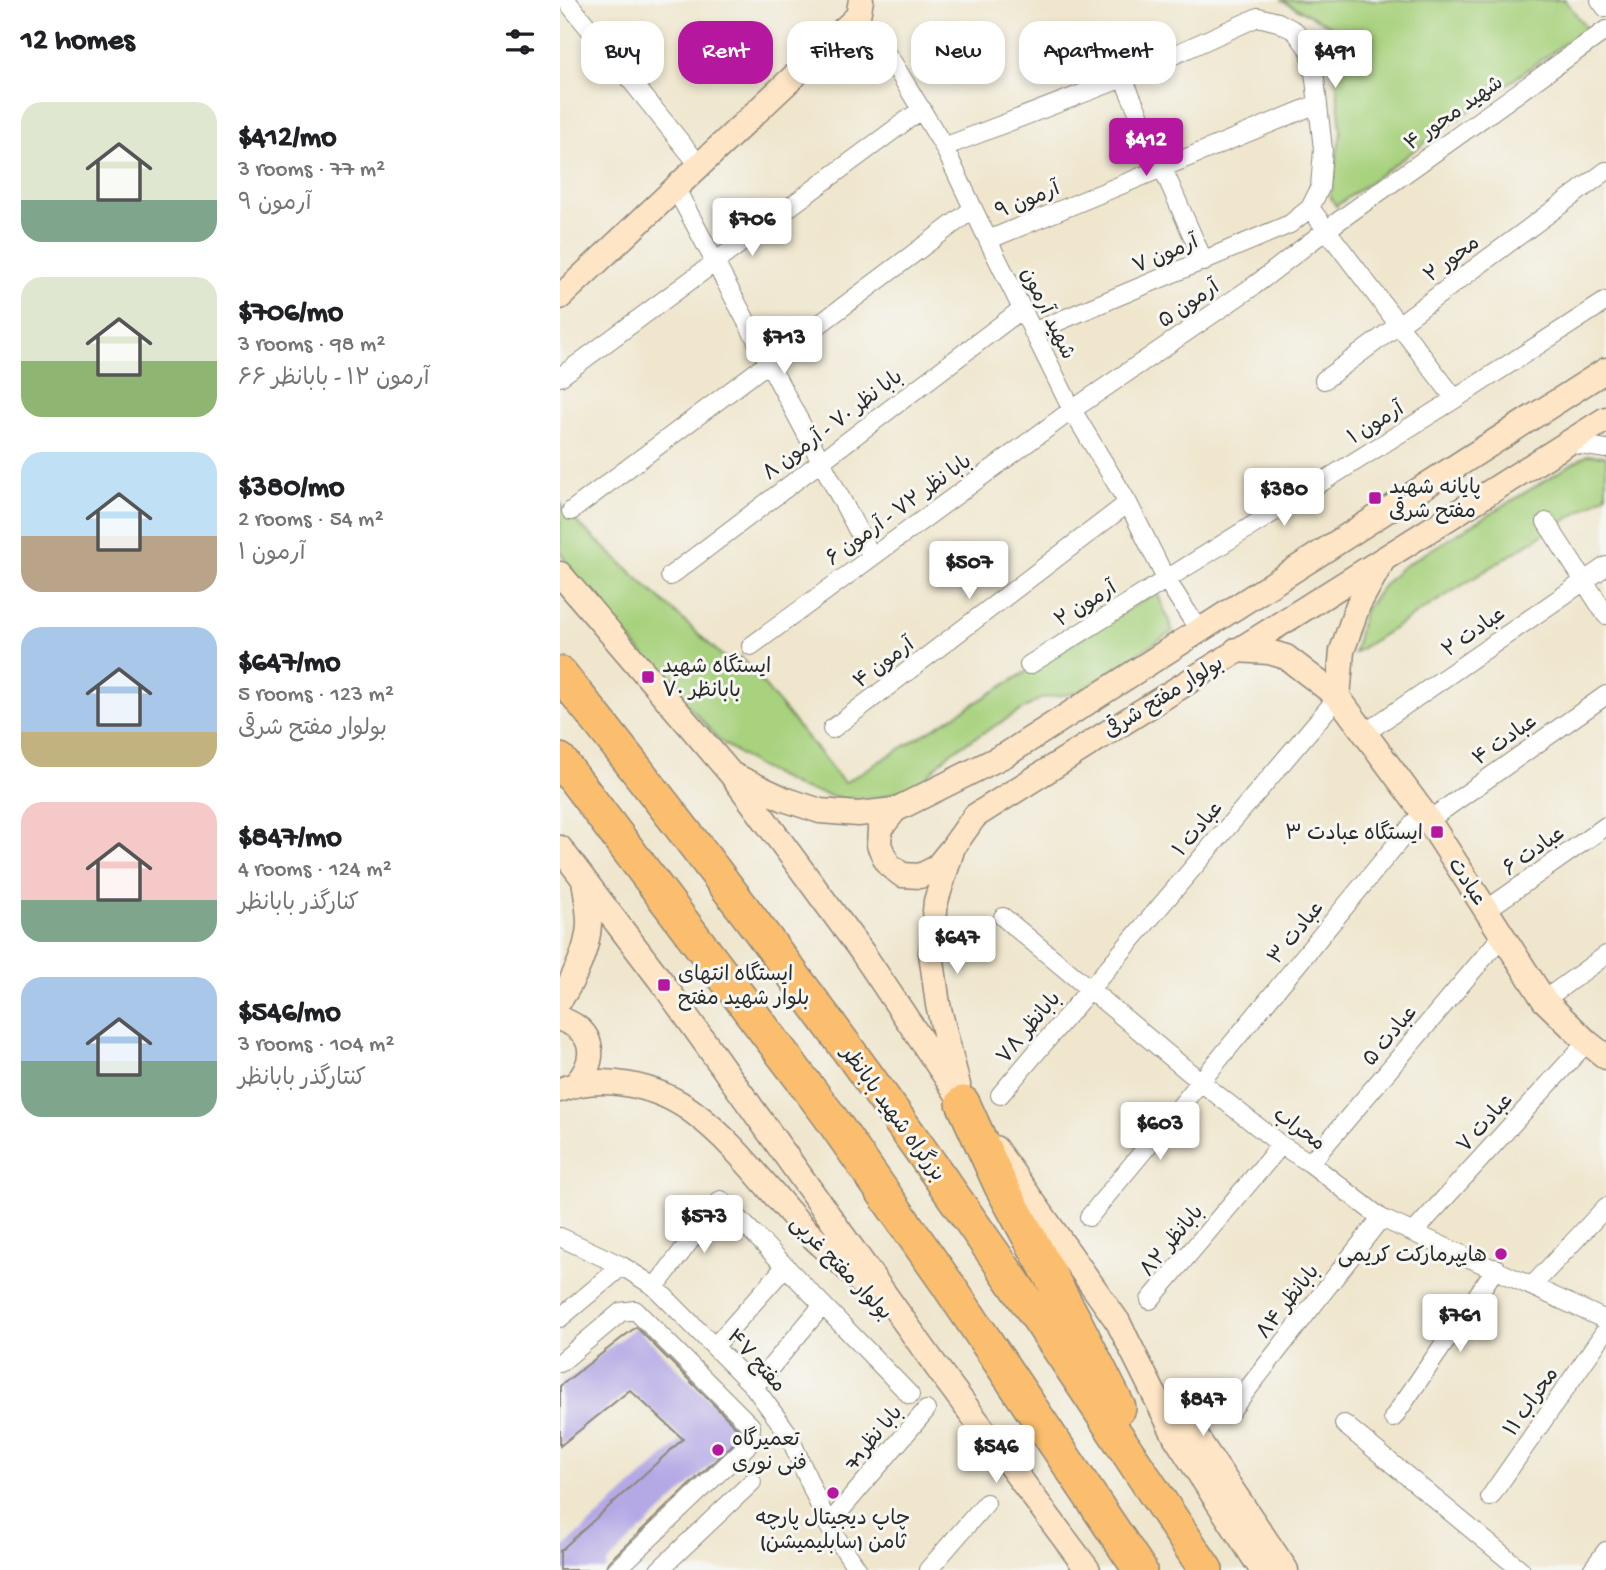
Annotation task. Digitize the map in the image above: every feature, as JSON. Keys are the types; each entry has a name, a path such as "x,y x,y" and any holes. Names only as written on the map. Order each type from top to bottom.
{"highway":[{"name":"بزرگراه شهید بابانظر","path":"560,673 714,868 875,1085 999,1261 1197,1557"},
{"path":"560,760 828,1114 1140,1570"},
{"path":"963,1103 1000,1184 1074,1318 1197,1557"}],"main road":[{"path":"560,297 700,166 860,8"},
{"name":"بولوار مفتح شرقی","path":"732,774 784,799 820,811 858,814 895,810 1007,754 1606,370"},
{"name":"بولوار مفتح شرقی","path":"963,1103 938,1005 931,953 936,901 953,847 975,816 1606,419"},
{"path":"1338,697 1342,651 1358,605 1385,558"},
{"path":"560,568 585,603"},
{"path":"560,576 732,774 862,952 963,1103 1118,1322 1286,1570"},
{"name":"عبادت","path":"1236,650 1269,652 1286,657 1338,697 1426,816 1544,1000 1596,1050"},
{"path":"895,810 880,829 879,845 888,864 902,875 920,876 936,868 953,847"},
{"path":"560,848 672,996 942,1373 1088,1570"},
{"path":"560,1000 574,974 588,931 584,879"},
{"path":"560,1019 572,1023 583,1032 590,1045 591,1059 586,1073 568,1087"},
{"name":"بولوار مفتح غربی","path":"568,1087 614,1082 655,1092 692,1111 728,1144 803,1228 858,1279 942,1373"},
{"path":"1118,1322 1176,1438 1262,1570"},
{"path":"942,1373 1067,1570"}],"street":[{"path":"566,0 700,166"},
{"path":"1600,0 1606,8"},
{"name":"شهید آرمون","path":"860,8 944,147 1072,410 1128,503 1166,579 1200,632"},
{"path":"1176,54 1258,17 1278,22 1295,31 1310,51 1323,149 1320,188 1310,208 1455,398"},
{"name":"شهید محور ۴","path":"1326,230 1606,30"},
{"path":"944,147 1107,84"},
{"path":"1125,84 1204,262"},
{"name":"آرمون ۹","path":"988,240 1317,104"},
{"path":"560,377 922,108"},
{"name":"محور ۲","path":"1324,380 1606,171"},
{"path":"676,189 872,557"},
{"name":"آرمون ۷","path":"1033,332 1290,224 1310,208"},
{"path":"571,511 973,209"},
{"name":"آرمون ۵","path":"1072,410 1255,285 1326,230"},
{"name":"آرمون ۱","path":"1166,579 1606,301"},
{"name":"بابا نظر ۷۰ - آرمون ۸","path":"670,576 1022,309"},
{"name":"بابا نظر ۷۲ - آرمون ۶","path":"751,646 1072,410"},
{"path":"1569,443 1606,449"},
{"name":"آرمون ۴","path":"832,729 1128,503"},
{"path":"1546,522 1606,615"},
{"name":"عبادت ۲","path":"1365,733 1606,566"},
{"name":"آرمون ۲","path":"1029,665 1166,579"},
{"name":"عبادت ۴","path":"1426,816 1606,695"},
{"name":"عبادت ۱","path":"1090,988 1338,697"},
{"name":"عبادت ۳","path":"1088,1217 1426,816"},
{"name":"عبادت ۶","path":"1486,910 1606,826"},
{"name":"محراب","path":"1003,917 1201,1082 1381,1218 1606,1320"},
{"name":"عبادت ۵","path":"1310,1163 1502,936"},
{"path":"1544,1000 1606,955"},
{"name":"بابانظر ۷۸","path":"1000,1095 1090,988"},
{"name":"عبادت ۷","path":"1414,1232 1596,1050"},
{"name":"بابانظر ۸۲","path":"1150,1300 1281,1145"},
{"path":"655,1287 721,1200 910,1395"},
{"path":"1533,1285 1606,1207"},
{"name":"بابانظر ۸۴","path":"1229,1413 1381,1218"},
{"name":"مفتح ۴۷","path":"560,1237 622,1266 655,1287 754,1387 788,1433 828,1525 858,1570"},
{"path":"560,1318 622,1266"},
{"path":"715,1346 786,1266"},
{"path":"1393,1418 1496,1268"},
{"path":"754,1387 823,1305"},
{"path":"560,1363 621,1312 635,1310 751,1426 750,1443 616,1570"},
{"name":"محراب ۱۱","path":"1490,1497 1606,1330"},
{"name":"بابا نظر71","path":"828,1525 926,1410"},
{"path":"1344,1424 1521,1570"},
{"path":"659,1570 752,1482"},
{"path":"928,1570 986,1503"},
{"path":"1592,1570 1606,1550"}],"green space":[{"path":"1281,0 1565,0 1586,28 1336,206 1330,196 1341,132 1332,27"},
{"path":"1587,455 1606,456 1606,495 1354,653 1364,611 1401,568"},
{"path":"560,502 567,513 731,664 741,657 844,783 1157,592 1173,631 1077,693 1042,698 951,752 919,784 881,797 844,799 800,788 757,766 720,741 585,589 560,552"}],"building":[{"path":"636,1327 739,1430 739,1438 608,1562 605,1570 560,1570 560,1551 683,1439 630,1390 560,1446 560,1386"}],"place":[{"name":"پایانه شهید مفتح شرقی","path":"1375,498"},
{"name":"ایستگاه شهید بابانظر ۷۰","path":"648,677"},
{"name":"ایستگاه عبادت ۳","path":"1437,832"},
{"name":"ایستگاه انتهای بلوار شهید مفتح","path":"664,985"},
{"name":"هایپرمارکت کریمی","path":"1501,1254"},
{"name":"تعمیرگاه فنی نوری","path":"718,1450"},
{"name":"چاپ دیجیتال پارچه ثامن (سابلیمیشن)","path":"833,1493"}]}
